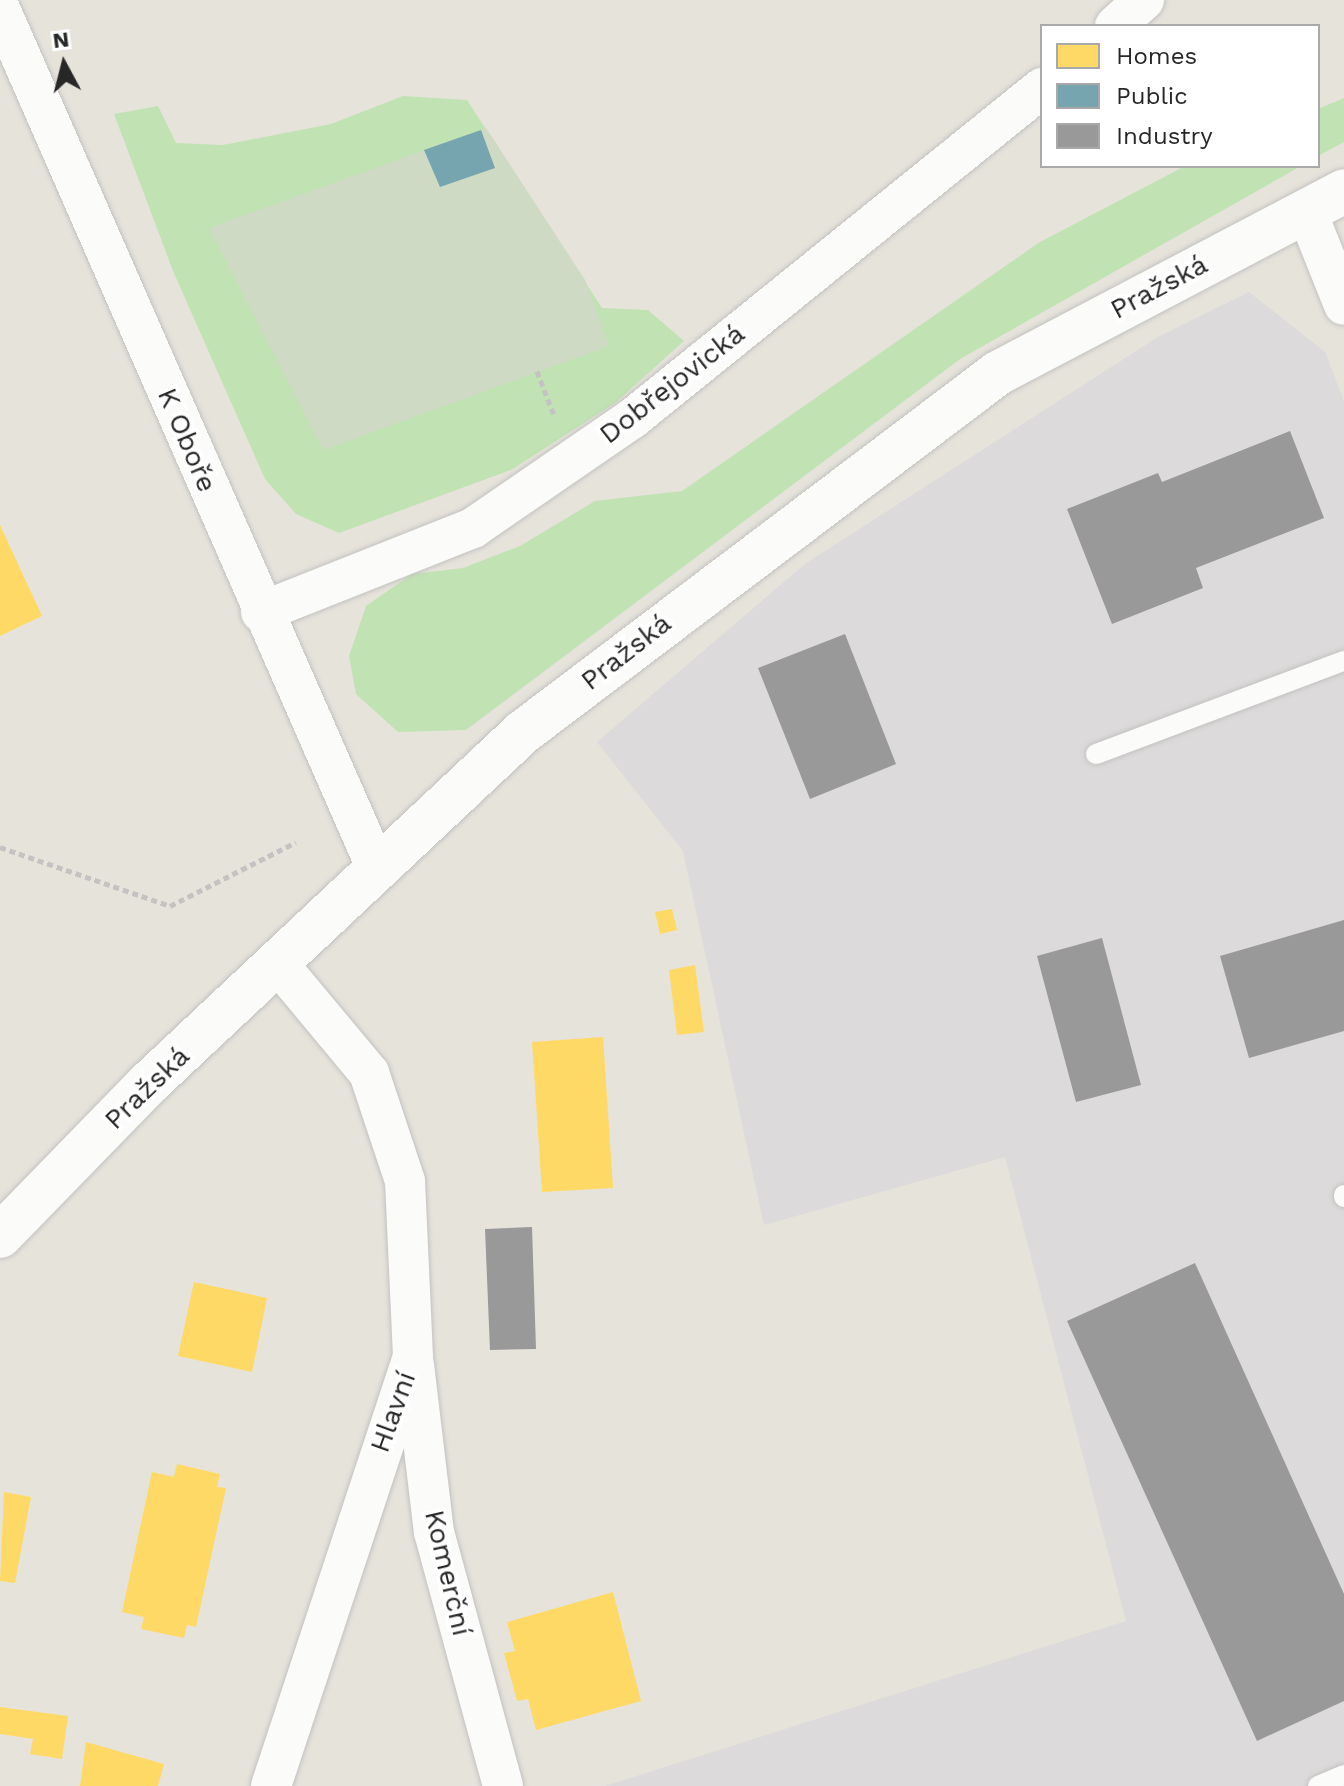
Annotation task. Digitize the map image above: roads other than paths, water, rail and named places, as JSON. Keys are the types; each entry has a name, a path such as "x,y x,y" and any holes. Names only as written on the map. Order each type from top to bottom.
{"main road":[{"name":"Pražská","path":"0,1236 150,1082 279,965 523,732 998,373 1344,191"}],"street":[{"path":"1117,24 1144,0"},
{"name":"K Oboře","path":"0,9 261,612 377,869"},
{"name":"Dobřejovická","path":"261,612 473,528 633,418 1040,90"},
{"path":"1306,210 1344,305"},
{"name":"Hlavní","path":"271,1786 413,1357 405,1181 369,1073 279,965"},
{"name":"Komerční","path":"413,1357 434,1532 503,1786"}],"lane":[{"path":"1096,754 1344,661"},
{"path":"1318,1786 1344,1775"}]}
